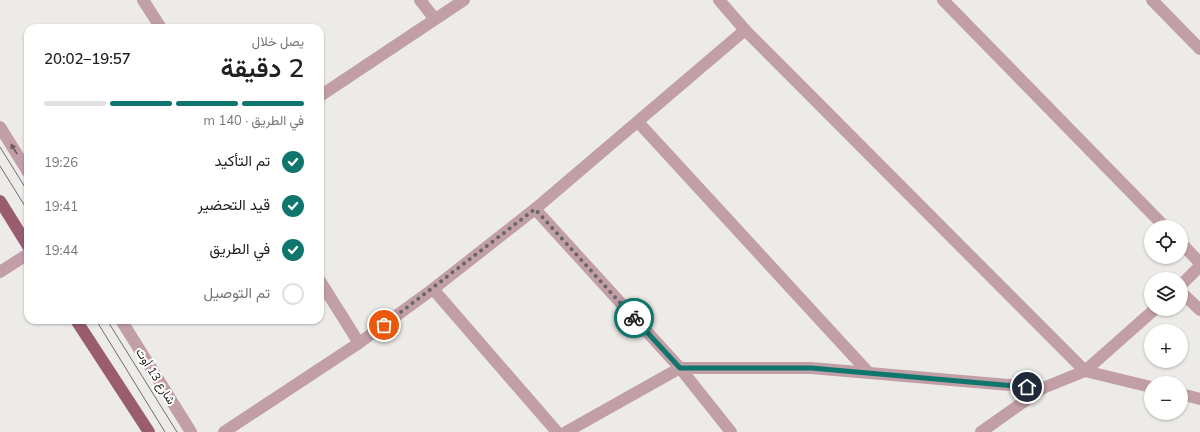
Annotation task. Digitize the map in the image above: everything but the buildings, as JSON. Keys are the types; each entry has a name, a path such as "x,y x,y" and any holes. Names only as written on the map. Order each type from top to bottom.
{"main road":[{"path":"0,202 24,240"},
{"path":"79,324 149,432"}],"street":[{"path":"143,0 158,24"},
{"path":"420,0 434,18"},
{"path":"324,93 434,18 464,0"},
{"path":"718,0 745,30 1085,371 1144,385"},
{"path":"943,0 1158,220"},
{"path":"1152,0 1200,49"},
{"path":"224,432 359,343 433,289 535,209 745,30"},
{"path":"638,122 868,372"},
{"path":"0,127 24,166"},
{"path":"535,209 680,368 731,432"},
{"path":"1188,250 1200,263"},
{"path":"0,272 24,257"},
{"path":"1188,278 1200,266"},
{"path":"324,287 359,343"},
{"path":"433,289 565,432 680,368 811,368 1043,388"},
{"path":"1188,299 1200,310"},
{"path":"981,432 1043,388 1085,371 1147,316"},
{"name":"شارع 13 أوت","path":"124,324 191,432"},
{"path":"1188,396 1200,399"}],"tram line":[{"path":"0,147 24,186"},
{"path":"0,166 24,205"},
{"path":"98,324 165,432"},
{"path":"110,324 177,432"}],"way so far":[{"path":"384,325 433,289 535,209 634,318"}],"route":[{"path":"634,318 680,368 811,368 1027,387"}]}
